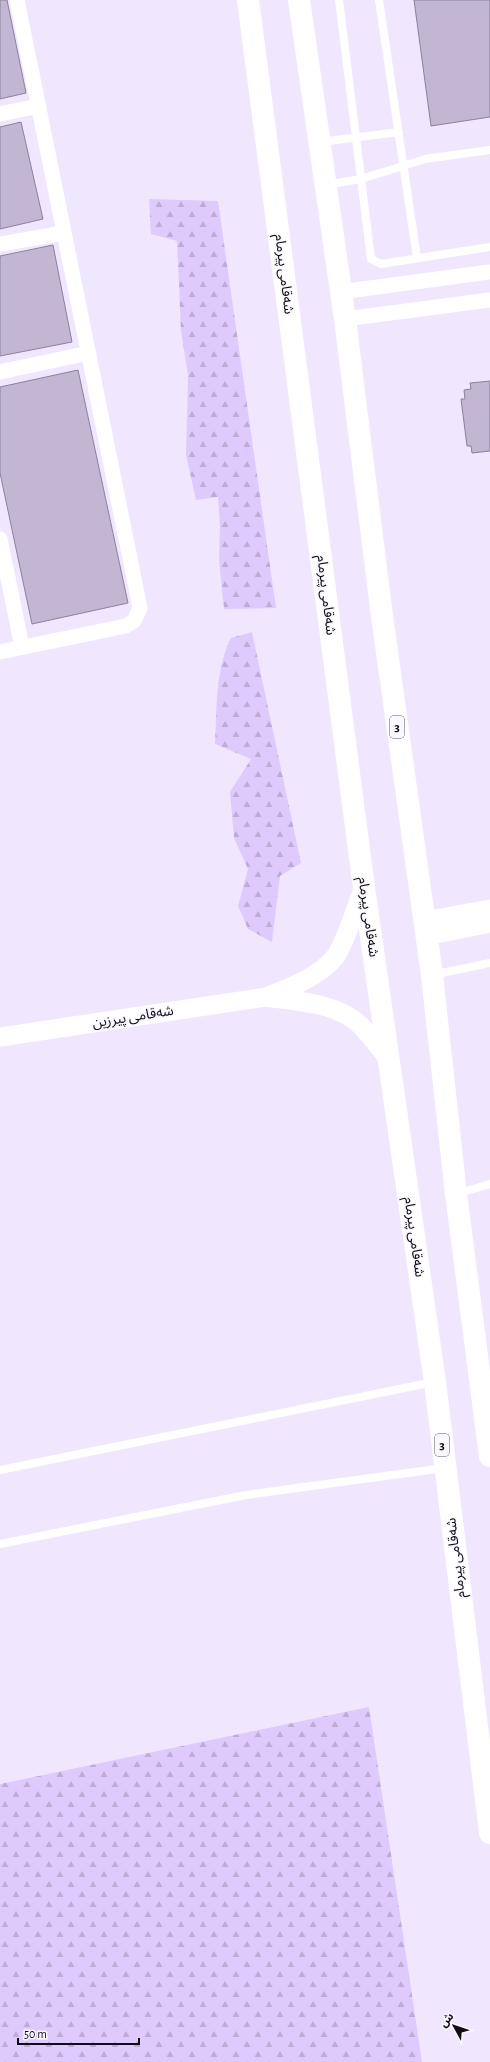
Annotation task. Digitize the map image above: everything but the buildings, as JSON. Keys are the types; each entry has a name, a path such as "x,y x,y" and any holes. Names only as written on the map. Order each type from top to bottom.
{"highway":[{"name":"شەقامی پیرمام","path":"248,0 364,888 435,1382 490,1833"},
{"name":"3","path":"299,0 344,319 382,616 432,975 456,1194 485,1375 490,1456"}],"street":[{"path":"0,652 126,626 134,621 139,613 140,603 17,0"},
{"path":"0,114 39,106"},
{"path":"0,244 64,233"},
{"path":"340,292 490,272"},
{"path":"344,319 490,300"},
{"path":"0,372 89,353"},
{"path":"0,539 22,647"},
{"path":"266,997 287,989 310,977 323,968 335,956 344,939 364,888"},
{"path":"425,928 490,909"},
{"path":"425,928 490,923"},
{"path":"266,997 319,1004 340,1012 359,1024 388,1058"},
{"name":"شەقامی پیرزین","path":"0,1038 266,997"}],"lane":[{"path":"339,0 371,259 381,264 490,247"},
{"path":"379,0 417,258"},
{"path":"318,142 399,132"},
{"path":"325,185 361,179 424,159 490,150"},
{"path":"432,975 490,962"},
{"path":"456,1194 490,1184"},
{"path":"0,1470 435,1382"},
{"path":"0,1544 246,1496 445,1468"}],"green space":[{"path":"149,199 218,201 276,608 224,609 219,560 220,526 218,497 196,500 186,455 188,375 181,331 177,241 151,234"},
{"path":"252,632 301,863 280,876 272,942 248,929 238,906 248,869 234,838 230,792 251,759 215,744 219,676 226,650 231,638"},
{"path":"369,1707 422,2062 0,2062 0,1784"}]}
